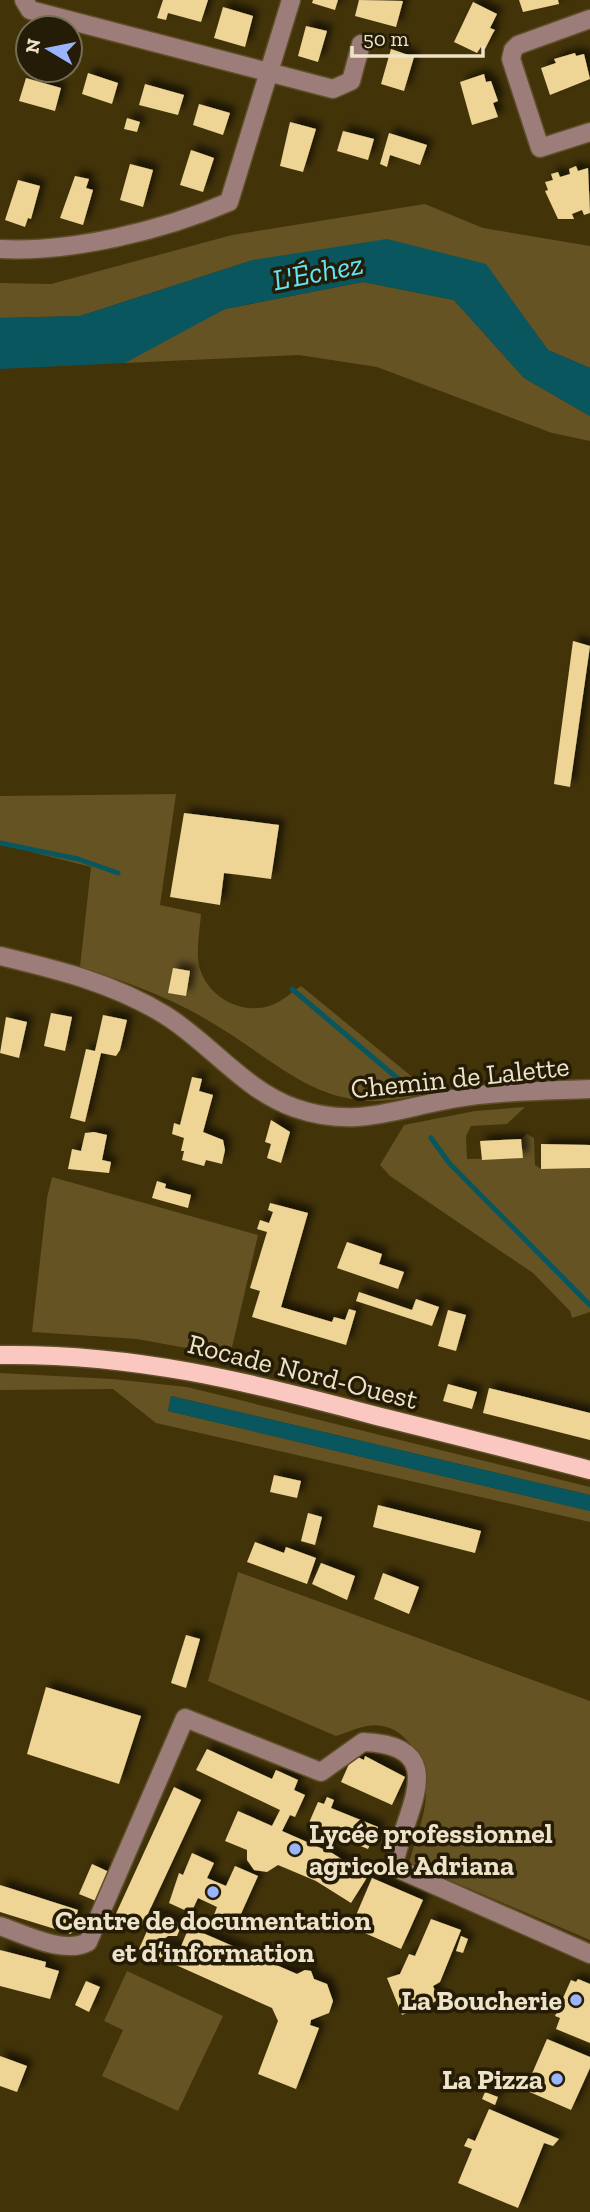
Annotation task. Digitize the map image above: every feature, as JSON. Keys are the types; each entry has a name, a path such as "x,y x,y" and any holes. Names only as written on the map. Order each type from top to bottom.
{"main road":[{"name":"Rocade Nord-Ouest","path":"0,1354 61,1354 164,1365 265,1386 590,1470"}],"street":[{"path":"24,0 30,10 333,89 351,81 361,44"},
{"path":"0,249 35,251 73,246 196,216 229,202 291,0"},
{"path":"590,19 518,45 511,58 540,148 590,132"},
{"name":"Chemin de Lalette","path":"0,956 78,974 122,992 165,1016 270,1095 294,1108 330,1116 361,1117 402,1112 452,1099 590,1089"},
{"path":"0,1926 67,1947 88,1942 186,1718 321,1772 363,1742 395,1746 408,1755 417,1773 415,1805 397,1843 394,1867 590,1954"}],"shaded area":[{"path":"425,204 483,228 590,246 590,368 548,350 485,264 253,260 80,316 0,318 0,283 51,284 232,235"},
{"path":"363,282 454,300 524,378 590,416 590,441 552,433 377,367 299,355 125,363 125,351 225,309"},
{"path":"176,794 160,905 201,914 198,958 205,981 222,998 233,1004 257,1008 277,1002 301,986 416,1080 426,1093 391,1100 360,1100 333,1094 283,1070 233,1036 174,1002 80,967 91,867 0,844 0,796"},
{"path":"525,1107 507,1124 471,1126 466,1136 467,1159 522,1158 521,1139 527,1134 534,1138 535,1165 541,1169 590,1168 590,1312 572,1318 570,1311 533,1273 390,1176 380,1165 404,1125 475,1111"},
{"path":"52,1177 258,1235 230,1356 137,1339 32,1332 47,1198"},
{"path":"0,1373 112,1379 187,1387 590,1487 590,1495 171,1396 168,1411 590,1511 590,1522 156,1423 113,1389 0,1390"},
{"path":"238,1572 590,1701 590,1940 409,1863 423,1817 426,1789 416,1754 401,1735 392,1729 367,1726 336,1736 208,1681"},
{"path":"127,1971 223,2016 178,2111 102,2076 123,2030 104,2021"}],"water":[{"name":"L'Échez","path":"387,239 486,264 548,350 590,368 590,416 524,378 454,300 363,282 225,309 125,363 0,369 0,318 80,316 253,260"},
{"path":"171,1396 590,1495 590,1511 168,1411"}],"building":[{"path":"163,0 208,0 201,22 168,13 166,20 157,18"},
{"path":"313,0 338,0 335,10 312,3"},
{"path":"359,0 403,1 396,27 355,16"},
{"path":"519,0 558,0 559,4 523,12"},
{"path":"473,2 497,14 490,28 495,30 485,49 481,47 477,53 454,42"},
{"path":"223,7 253,16 245,47 214,38"},
{"path":"306,26 327,31 318,62 298,56"},
{"path":"391,49 414,57 404,91 381,84"},
{"path":"575,53 576,56 584,54 590,79 550,95 541,68 556,63 554,59"},
{"path":"88,73 118,83 112,104 82,94"},
{"path":"484,74 486,82 491,81 498,101 493,103 498,117 472,125 460,82"},
{"path":"24,84 47,84 61,88 55,111 19,101"},
{"path":"145,84 184,95 178,115 139,105"},
{"path":"199,104 230,113 223,135 193,125"},
{"path":"127,118 140,122 137,132 124,129"},
{"path":"290,122 316,129 303,172 280,166"},
{"path":"343,131 374,139 368,160 337,151"},
{"path":"389,133 427,145 420,165 390,155 387,167 380,164"},
{"path":"191,150 214,158 203,192 180,185"},
{"path":"130,164 153,170 143,207 120,200"},
{"path":"576,166 578,171 588,168 590,213 584,215 582,210 572,214 574,219 558,219 545,191 548,190 545,182 553,180 551,174 558,172 560,177 570,174 569,169"},
{"path":"75,176 89,179 86,188 93,190 83,225 60,218"},
{"path":"18,180 40,186 31,219 28,218 25,227 5,220"},
{"path":"573,641 590,646 570,787 554,784"},
{"path":"184,813 279,825 271,879 224,873 220,905 170,897"},
{"path":"173,968 190,971 186,996 168,993"},
{"path":"51,1013 72,1017 65,1051 44,1046"},
{"path":"103,1015 127,1020 116,1056 101,1053 85,1122 70,1118 86,1049 95,1051"},
{"path":"6,1017 27,1022 19,1058 0,1053"},
{"path":"192,1077 202,1079 199,1091 213,1095 203,1132 223,1140 225,1150 222,1164 206,1160 204,1166 182,1160 184,1138 172,1134 174,1123 180,1125"},
{"path":"271,1120 290,1132 281,1163 267,1158 271,1144 265,1142"},
{"path":"85,1133 107,1135 102,1160 111,1162 109,1173 68,1169 72,1149 81,1151"},
{"path":"521,1139 523,1158 482,1160 480,1141"},
{"path":"541,1144 590,1145 590,1168 541,1169"},
{"path":"157,1181 166,1184 165,1188 191,1195 188,1208 152,1198"},
{"path":"270,1203 308,1213 281,1307 332,1322 334,1317 345,1320 349,1309 356,1311 346,1345 252,1317 260,1291 250,1288 267,1232 257,1229 260,1220 269,1223 273,1212 268,1210"},
{"path":"347,1242 382,1254 379,1264 404,1272 398,1289 337,1268"},
{"path":"359,1292 412,1310 416,1299 439,1307 432,1326 356,1301"},
{"path":"448,1310 466,1315 456,1351 438,1346"},
{"path":"448,1384 477,1392 472,1409 443,1401"},
{"path":"489,1388 590,1413 590,1440 483,1413"},
{"path":"274,1475 301,1481 297,1498 270,1492"},
{"path":"378,1505 481,1531 475,1553 373,1527"},
{"path":"308,1513 322,1517 315,1545 301,1541"},
{"path":"255,1542 284,1553 286,1547 316,1558 307,1584 247,1562"},
{"path":"321,1563 355,1576 347,1600 312,1584"},
{"path":"383,1573 419,1587 409,1614 374,1599"},
{"path":"186,1635 200,1639 186,1688 171,1683"},
{"path":"46,1687 141,1716 119,1784 27,1754"},
{"path":"207,1749 272,1779 276,1770 298,1780 294,1790 305,1795 295,1817 290,1815 282,1831 332,1853 368,1876 351,1903 316,1881 278,1865 267,1872 254,1870 247,1860 247,1850 225,1841 238,1811 272,1826 280,1810 196,1770"},
{"path":"353,1755 364,1760 365,1756 405,1777 392,1805 341,1782"},
{"path":"174,1787 201,1800 140,1931 114,1918"},
{"path":"327,1797 334,1800 331,1808 378,1827 378,1838 372,1840 368,1849 308,1825 318,1802 324,1804"},
{"name":"Centre de documentation et d’information","path":"192,1853 214,1863 207,1878 226,1886 235,1866 258,1876 236,1925 214,1915 217,1907 198,1898 191,1913 169,1903 179,1873 183,1875"},
{"path":"92,1864 109,1872 96,1901 79,1894"},
{"path":"372,1878 423,1900 401,1949 351,1927"},
{"path":"0,1885 78,1910 71,1934 0,1912"},
{"path":"155,1913 182,1924 177,1936 168,1936 161,1941 155,1956 139,1949"},
{"path":"431,1919 461,1930 440,1982 433,1986 439,2000 402,2015 387,1978 400,1974 409,1954 415,1956"},
{"path":"189,1927 297,1974 305,1970 311,1971 314,1979 327,1984 333,2001 329,2013 311,2020 310,2025 319,2028 296,2089 258,2074 278,2021 272,2008 158,1957 164,1943 180,1949"},
{"path":"461,1936 468,1939 463,1953 456,1951"},
{"path":"0,1950 46,1962 45,1967 59,1971 50,1999 0,1986"},
{"name":"La Boucherie","path":"578,1979 590,1984 590,2043 556,2029 560,2018 555,2016 571,1980 576,1982"},
{"path":"86,1981 100,1987 89,2012 75,2005"},
{"name":"La Pizza","path":"547,2039 590,2057 590,2068 571,2110 525,2090"},
{"path":"0,2056 27,2066 17,2092 0,2086"},
{"path":"485,2092 498,2097 495,2105 482,2099"},
{"path":"489,2109 559,2139 553,2146 544,2143 518,2208 458,2183 472,2149 464,2146 468,2138 475,2141"}],"waterway":[{"path":"0,843 78,859 118,873"},
{"path":"292,989 403,1083"},
{"path":"431,1138 450,1164 590,1305"}],"place":[{"name":"Lycée professionnel agricole Adriana","path":"295,1849"},
{"name":"Centre de documentation et d’information","path":"213,1892"},
{"name":"La Boucherie","path":"576,2000"},
{"name":"La Pizza","path":"557,2079"}]}
